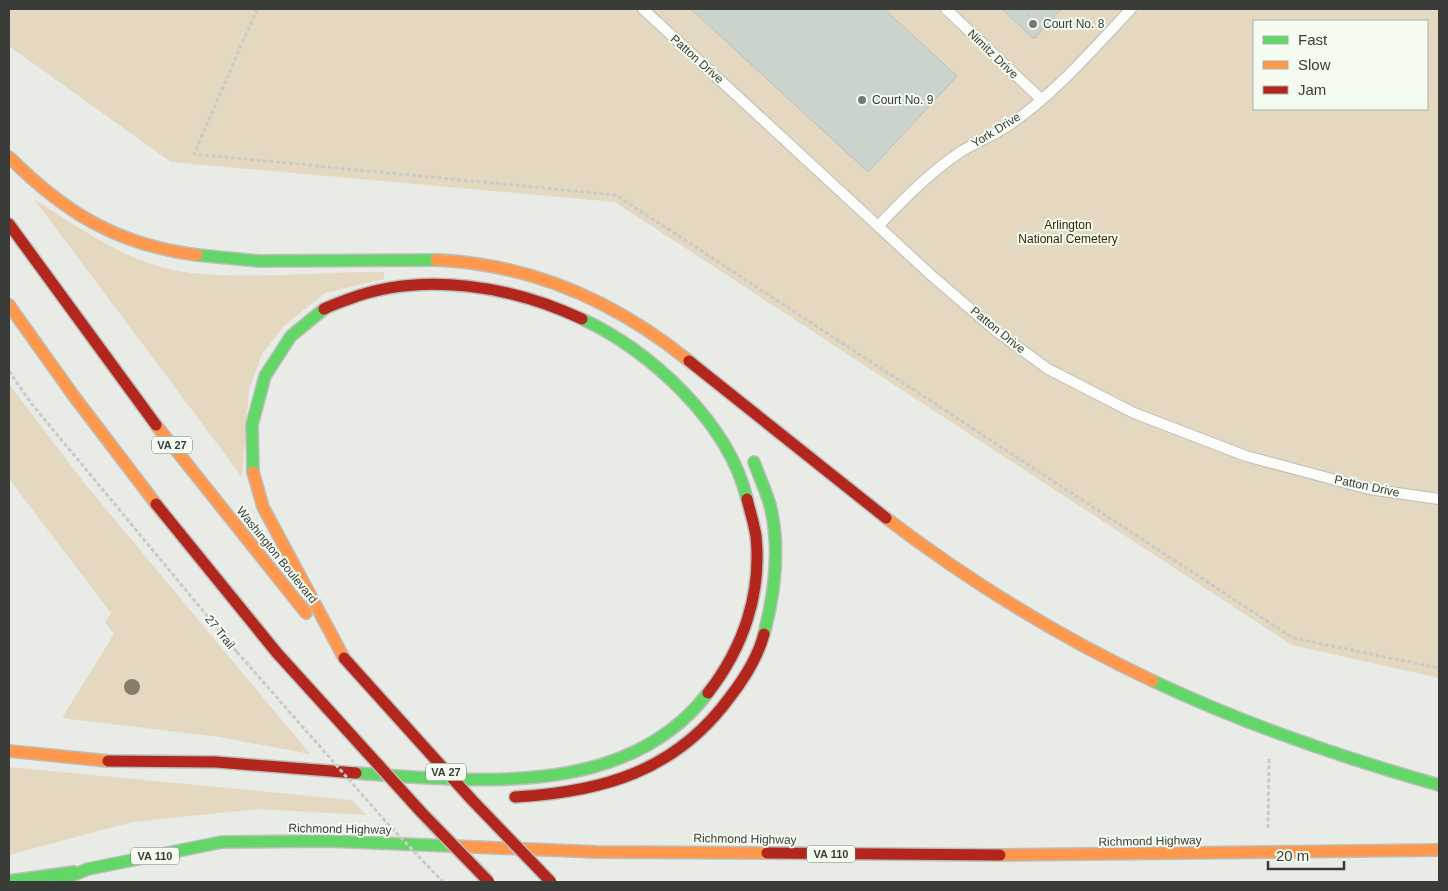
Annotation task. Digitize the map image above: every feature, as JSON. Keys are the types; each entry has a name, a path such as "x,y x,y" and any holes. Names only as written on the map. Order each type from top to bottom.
{"main road":[{"path":"9,157 56,200 80,217 135,242 168,252 237,261 426,260 498,266 532,274 593,297 644,327 672,347 895,524 981,584 1032,616 1125,667 1168,688 1269,731 1324,751 1439,785"},
{"name":"Washington Boulevard","path":"9,224 68,307 181,457 344,658 472,800 551,882"},
{"path":"108,761 195,761 505,780 581,771 628,756 650,745 688,717 718,680 742,638 755,593 758,568 754,520 740,475 714,430 698,409 664,372 633,347 605,329 558,307 502,291 441,285 384,288 351,297 333,305 302,326 275,356 254,407 250,429 250,452 257,492 263,507 344,658"},
{"path":"9,305 91,421 148,495 277,653 422,812 489,882"},
{"path":"672,347 717,399"},
{"path":"503,797 565,794 600,786 640,772 663,760 703,730 736,690 753,660 766,630 777,569 773,517 760,473 748,450"},
{"path":"9,751 108,761 176,774"},
{"path":"386,793 426,795"},
{"path":"455,796 484,797"},
{"name":"Richmond Highway","path":"56,882 88,870 222,842 328,841 607,852 1076,856 1439,850"},
{"path":"9,881 88,870"}],"lane":[{"name":"Patton Drive","path":"643,9 880,225 931,274 1011,342 1048,370 1134,413 1246,456 1369,489 1439,499"},
{"name":"Nimitz Drive","path":"946,9 1041,99"},
{"name":"York Drive","path":"880,225 907,196 949,161 1009,124 1041,99 1086,57 1130,9"}],"path":[{"path":"256,9 194,154 616,195 1293,638 1439,668"},
{"path":"1022,9 1033,19"},
{"name":"27 Trail","path":"9,371 31,402 237,652 387,823 443,882"},
{"path":"1268,853 1269,731"}],"green space":[{"name":"Arlington National Cemetery","path":"9,9 1439,9 1439,678 1292,645 615,202 171,162 9,46"},
{"path":"34,199 108,245 148,263 169,269 191,273 239,276 384,272 384,279 325,293 284,326 262,354 249,390 242,477"},
{"path":"9,384 85,484 310,754 219,737 62,718 114,634 105,622 111,613 9,479"},
{"path":"9,767 352,800 366,815 258,809 132,822 9,855"}],"building":[{"name":"Court No. 9","path":"691,9 884,9 957,76 868,172"},
{"name":"Court No. 8","path":"1002,9 1061,9 1034,39"}],"traffic: fast":[{"path":"197,255 259,261 436,260"},
{"path":"253,472 252,425 265,376 291,336 324,309"},
{"path":"582,319 634,350 683,392 705,417 723,443 738,471 747,499"},
{"path":"754,462 770,505 776,554 774,586 764,634"},
{"path":"1153,681 1258,726 1366,763 1439,785"},
{"path":"356,773 449,779 498,779 546,776 592,767 635,752 674,727 708,693"},
{"path":"56,882 88,869 222,842 328,841 451,846"},
{"path":"9,881 74,872"}],"traffic: slow":[{"path":"9,157 51,195 94,223 142,243 197,255"},
{"path":"436,260 471,263 505,269 539,278 571,290 602,304 632,321 689,361"},
{"path":"9,305 73,395 156,504"},
{"path":"156,425 306,613"},
{"path":"253,472 263,507 344,658"},
{"path":"886,518 950,564 1015,607 1083,646 1153,681"},
{"path":"9,751 108,761"},
{"path":"451,846 597,852 767,853"},
{"path":"1000,855 1439,850"}],"traffic: jam":[{"path":"9,224 156,425"},
{"path":"324,309 377,290 437,284 497,291 526,298 582,319"},
{"path":"689,361 886,518"},
{"path":"708,693 731,658 740,639 753,599 756,579 756,536 747,499"},
{"path":"156,504 277,653"},
{"path":"515,797 578,790 607,783 635,773 661,760 686,743 709,722 730,697 750,667 764,634"},
{"path":"277,653 422,813 489,882"},
{"path":"344,658 472,800 551,882"},
{"path":"108,761 216,762 356,773"},
{"path":"767,853 1000,855"}],"place":[{"name":"Court No. 8","path":"1033,24"},
{"name":"Court No. 9","path":"862,100"}]}
